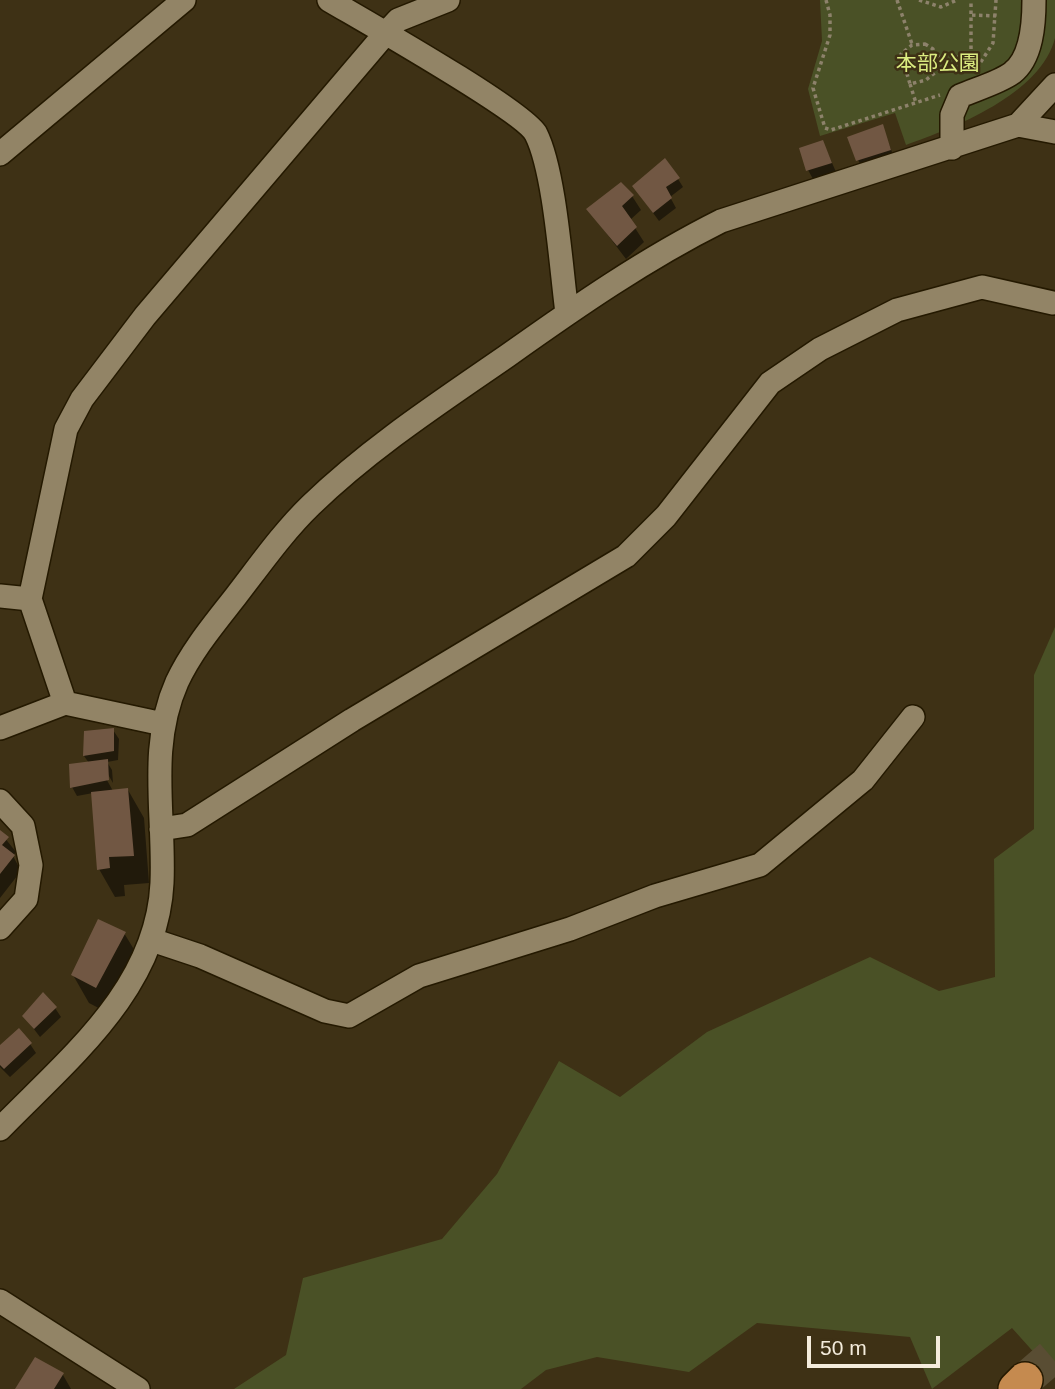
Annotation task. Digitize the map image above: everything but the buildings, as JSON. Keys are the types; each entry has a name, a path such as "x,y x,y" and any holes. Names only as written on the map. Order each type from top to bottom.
{"street":[{"path":"0,154 184,0"},
{"path":"329,0 503,107 535,131 544,158 568,313"},
{"path":"65,703 30,599 66,429 82,399 145,316 398,20 448,0"},
{"path":"952,148 951,115 960,96 1013,73 1025,56 1034,24 1034,0"},
{"path":"0,1129 102,1024 134,980 152,940 162,884 159,760 163,724 177,682 198,645 270,551 308,508 354,465 395,434 649,260 721,221 1018,125 1055,85"},
{"path":"1018,125 1055,132"},
{"path":"161,829 187,825 385,699 626,556 666,516 770,383 820,349 897,310 982,287 1054,303"},
{"path":"0,596 30,599"},
{"path":"0,728 65,703 163,724"},
{"path":"152,940 200,956 326,1011 349,1016 419,976 570,929 655,896 760,865 863,780 913,717"},
{"path":"0,801 23,825 31,865 26,899 0,928"},
{"path":"0,1301 138,1389"}],"path":[{"path":"826,0 830,15 830,34 813,88 825,128 831,130 916,103 944,91"},
{"path":"897,0 912,45"},
{"path":"919,0 942,7 957,0"},
{"path":"937,57 946,54 967,60 971,50 971,0"},
{"path":"971,77 993,43 996,0"},
{"path":"972,15 996,16"},
{"path":"910,84 926,80 937,71 937,57 933,49 925,44 912,45 901,54 910,84 916,103"}],"green space":[{"name":"本部公園","path":"820,0 1055,0 1055,38 1047,58 1033,76 993,106 948,129 906,145 895,113 820,136 808,89 822,41"},
{"path":"1055,627 1055,1376 1012,1328 932,1389 910,1337 757,1323 689,1372 597,1357 546,1370 521,1389 234,1389 286,1355 303,1278 442,1239 497,1174 559,1061 620,1097 707,1032 870,957 939,991 995,977 994,859 1034,829 1034,675"}],"tunnel":[{"path":"1025,1380 1055,1354"}]}
